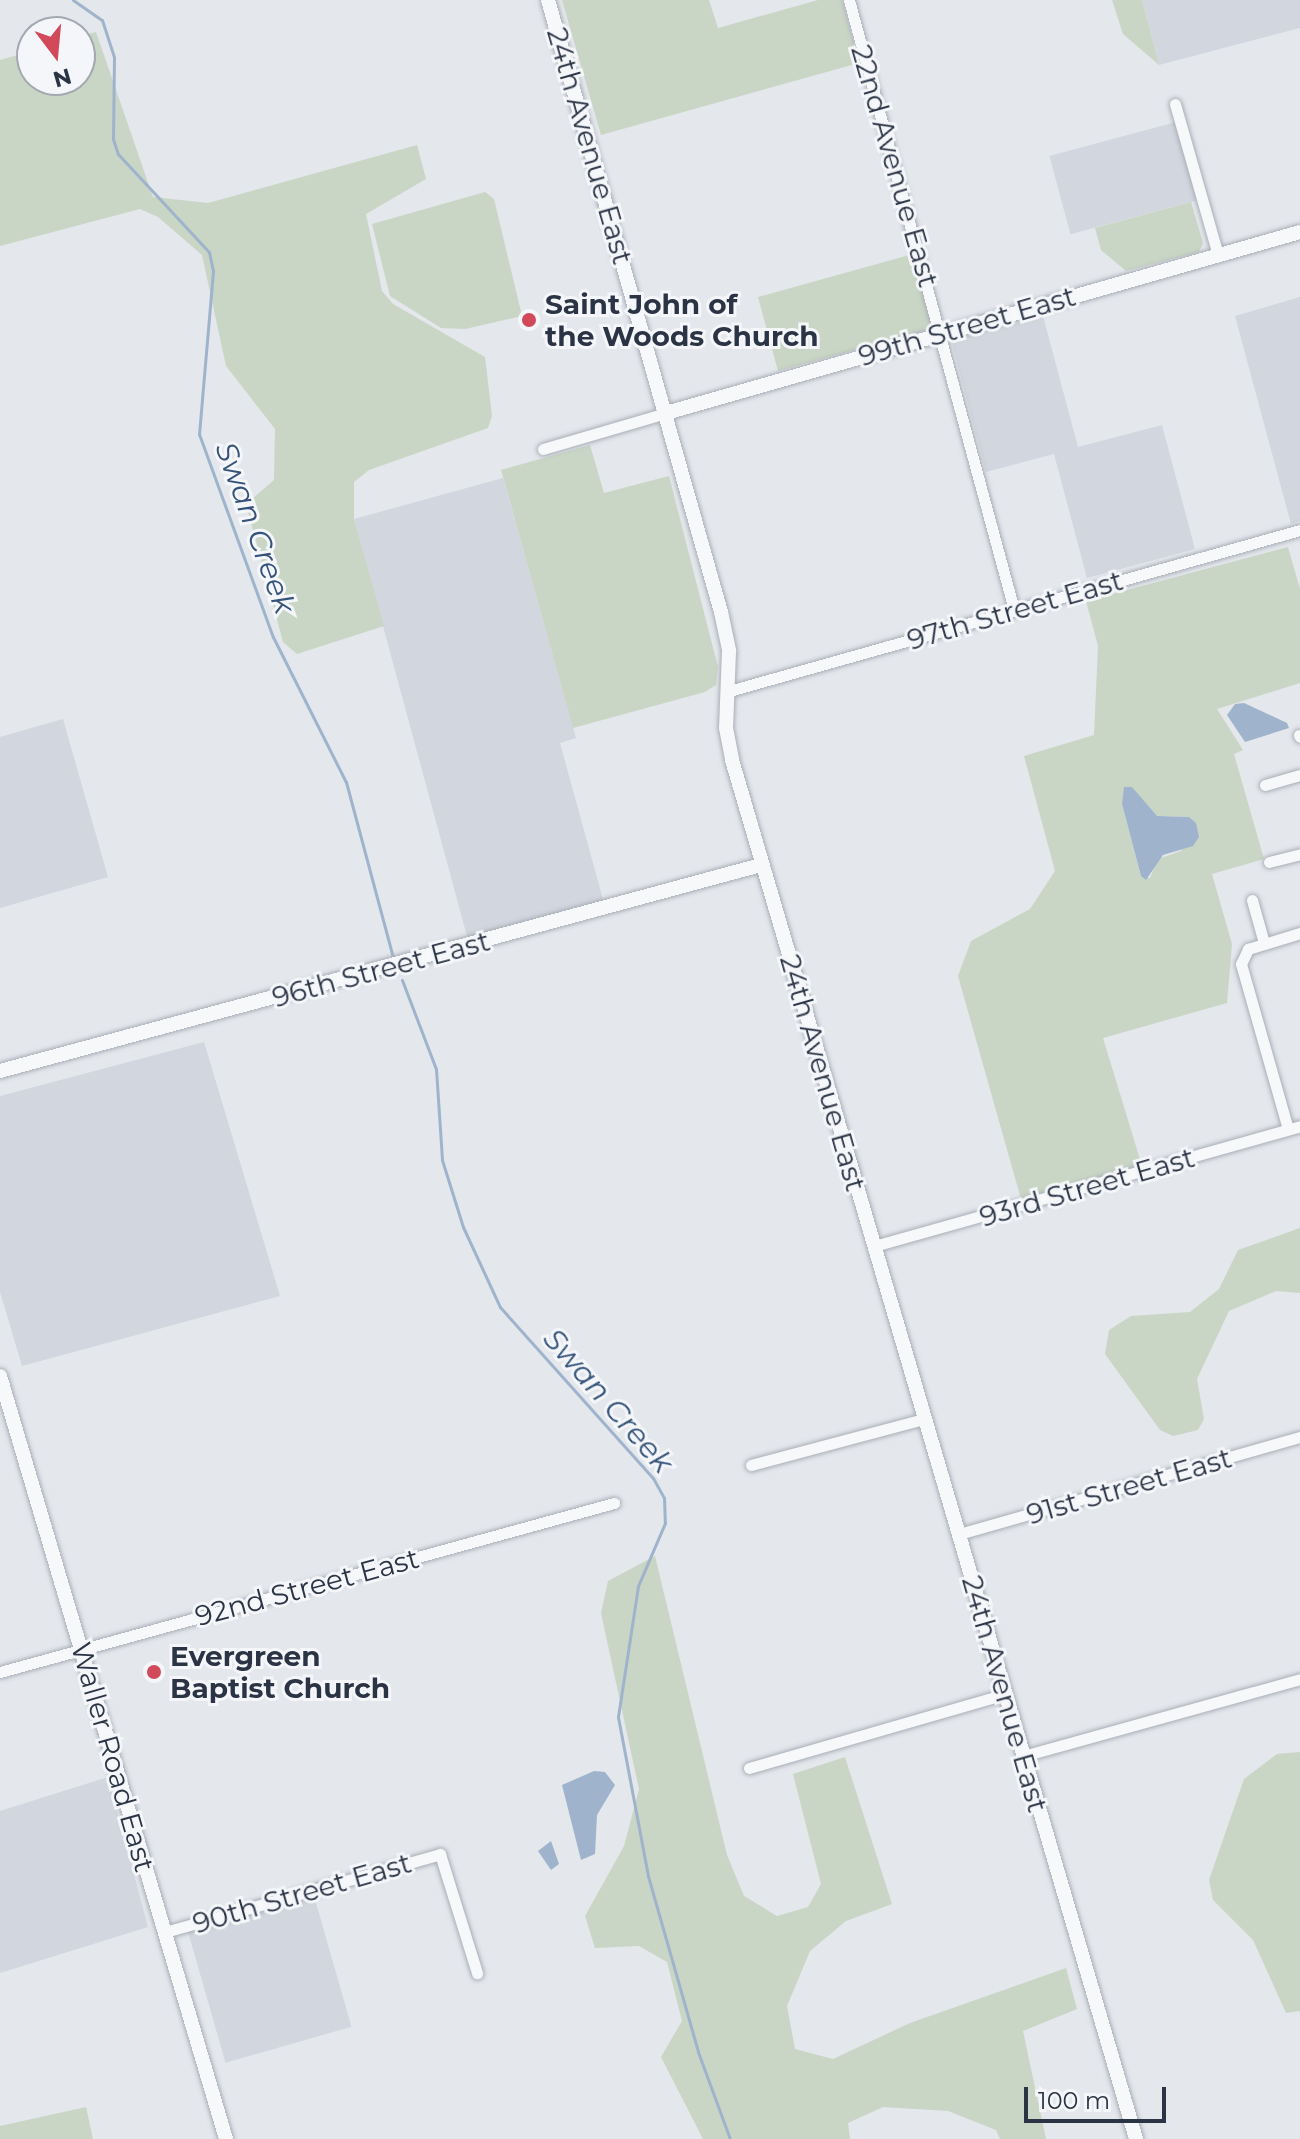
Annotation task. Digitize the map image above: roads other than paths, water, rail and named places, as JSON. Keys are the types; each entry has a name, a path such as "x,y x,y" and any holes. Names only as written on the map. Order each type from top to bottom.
{"street":[{"name":"24th Avenue East","path":"548,0 727,638 729,691 726,728 761,865 1136,2139"},
{"name":"22nd Avenue East","path":"849,0 1014,610"},
{"path":"1175,104 1218,255"},
{"name":"99th Street East","path":"543,449 1300,232"},
{"name":"97th Street East","path":"729,691 1299,533"},
{"path":"1265,785 1300,775"},
{"path":"1269,862 1300,854"},
{"name":"96th Street East","path":"0,1071 761,865"},
{"path":"1252,900 1264,943"},
{"path":"1294,1127 1241,964 1248,949 1300,933"},
{"name":"93rd Street East","path":"874,1246 1294,1127"},
{"name":"Waller Road East","path":"0,1376 226,2139"},
{"path":"751,1465 924,1419"},
{"name":"91st Street East","path":"959,1534 1300,1437"},
{"name":"92nd Street East","path":"0,1672 614,1503"},
{"path":"1023,1756 1300,1679"},
{"path":"749,1768 1005,1694"},
{"name":"90th Street East","path":"165,1932 440,1854 477,1973"}],"water":[{"path":"1244,703 1287,723 1289,728 1245,742 1227,715 1235,704"},
{"path":"1124,787 1132,787 1157,816 1189,817 1196,823 1199,837 1193,846 1163,855 1146,880 1141,876 1122,804"},
{"path":"594,1771 605,1772 615,1785 597,1815 595,1854 581,1860 562,1785"},
{"path":"551,1841 559,1864 551,1870 538,1851"}],"waterway":[{"name":"Swan Creek","path":"73,0 102,20 114,57 113,139 118,154 209,252 213,271 199,434 273,637 346,782 393,957"},
{"name":"Swan Creek","path":"402,980 436,1069 442,1160 463,1227 500,1307 653,1478 664,1498 665,1523 638,1586 618,1717 648,1876 698,2052 730,2139"}],"place":[{"name":"Saint John of the Woods Church","path":"529,320"},
{"name":"Evergreen Baptist Church","path":"154,1672"}]}
